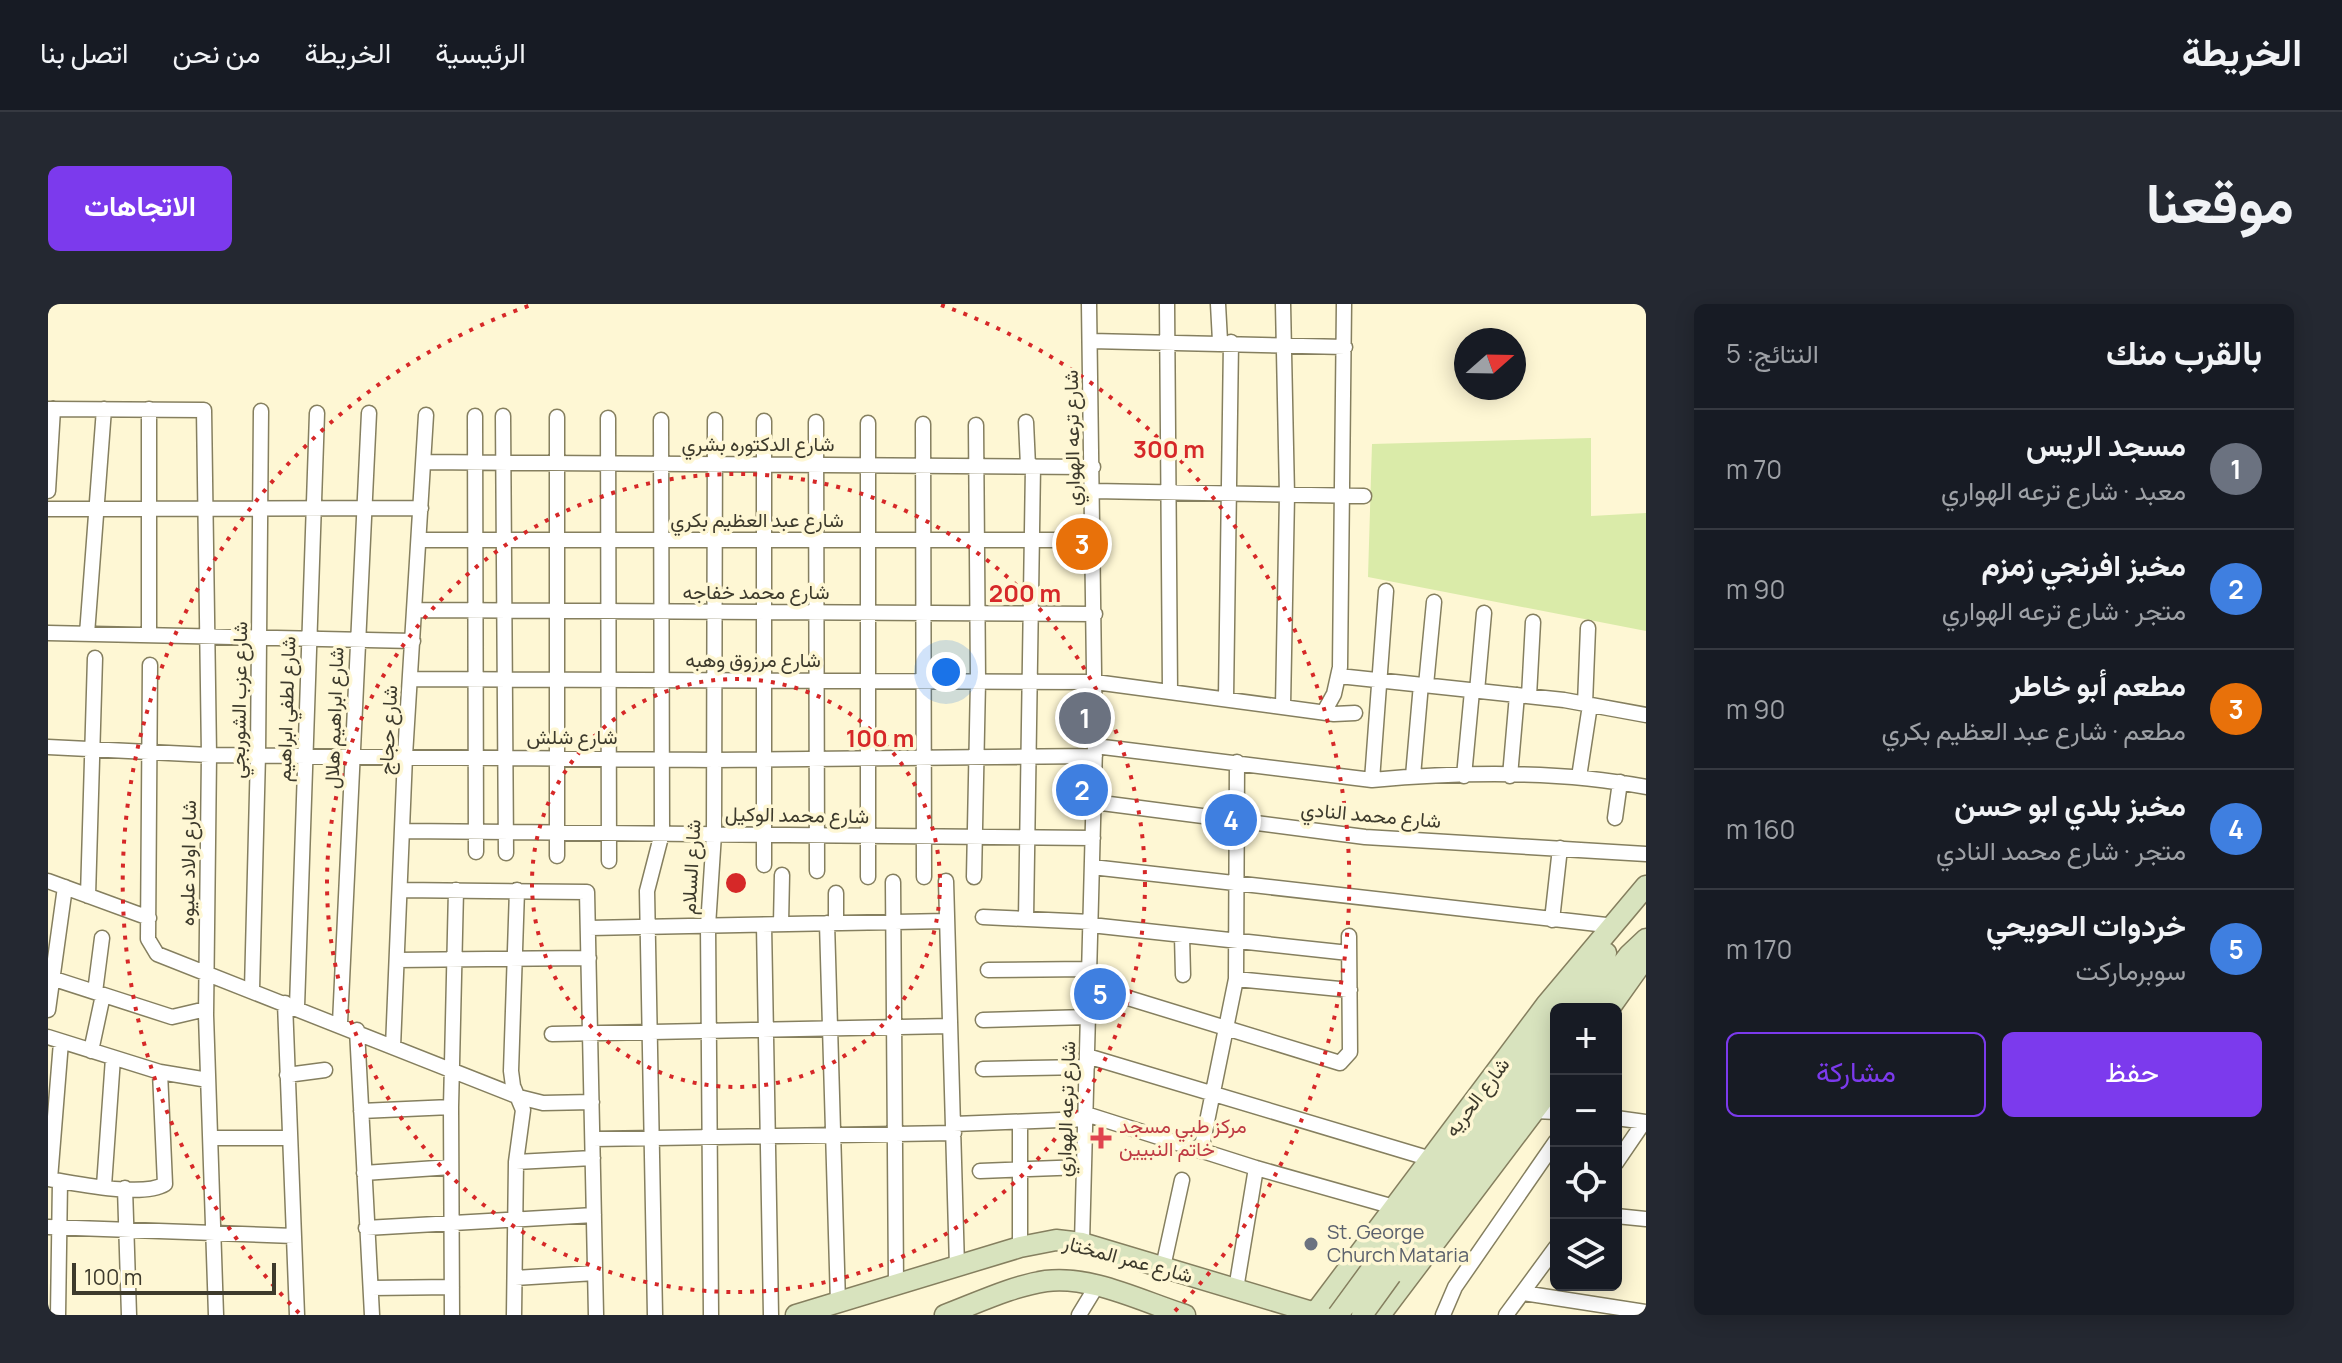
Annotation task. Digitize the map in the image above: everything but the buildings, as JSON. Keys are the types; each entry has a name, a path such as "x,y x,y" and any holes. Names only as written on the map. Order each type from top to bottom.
{"main road":[{"name":"شارع الحريه","path":"1380,1315 1380,1272 1394,1207 1546,1005 1646,886"},
{"path":"1569,1003 1616,940 1632,904"},
{"path":"1593,1003 1629,955 1646,939"},
{"path":"1613,1003 1646,957"},
{"path":"1362,1315 1380,1272 1550,1030"},
{"path":"1338,1315 1380,1272 1550,1060"},
{"name":"شارع الحريه","path":"1318,1314 1380,1272 1535,1111 1550,1090"},
{"name":"شارع عمر المختار","path":"796,1315 1020,1247 1056,1240 1082,1243 1318,1314"},
{"name":"شارع عمر المختار","path":"948,1314 1034,1283 1064,1280 1096,1287 1146,1309 1185,1315"}],"street":[{"name":"شارع ترعه الهواري","path":"1082,1243 1095,751 1089,304"},
{"path":"1167,304 1171,493 1170,691"},
{"path":"1218,304 1226,341 1229,494 1226,698"},
{"path":"1283,304 1287,495 1283,706"},
{"path":"1324,712 1339,676 1344,304"},
{"path":"1091,341 1226,341 1345,347"},
{"path":"48,491 51,409 149,409 149,635"},
{"path":"87,634 104,409"},
{"name":"شارع اولاد عليوه","path":"149,409 204,410 209,755 206,1009 213,1138 216,1315"},
{"name":"شارع عزب الشوربجي","path":"252,990 260,637 261,411"},
{"name":"شارع لطفي ابراهيم","path":"297,1315 287,1075 305,755 317,413"},
{"name":"شارع ابراهيم هلال","path":"340,1023 369,413"},
{"name":"شارع حجاج","path":"393,1047 405,756 426,415"},
{"path":"475,416 476,852"},
{"path":"503,416 506,853"},
{"path":"557,417 557,856"},
{"path":"608,418 609,861"},
{"path":"655,1315 647,891 662,833 661,420"},
{"name":"شارع السلام","path":"711,1315 708,926 714,834 715,420"},
{"path":"764,421 764,865"},
{"path":"816,422 817,871"},
{"path":"1026,422 1031,540 1026,919"},
{"path":"868,423 868,877"},
{"path":"923,424 924,877"},
{"path":"974,877 978,681 976,425"},
{"name":"شارع الدكتوره بشري","path":"424,462 1093,467"},
{"path":"1093,491 1364,496"},
{"path":"48,509 421,508"},
{"name":"شارع عبد العظيم بكري","path":"420,540 1093,540"},
{"path":"1372,780 1382,679 1386,591"},
{"path":"1413,776 1434,602"},
{"name":"شارع محمد خفاجه","path":"416,610 1095,614"},
{"path":"1464,776 1484,613"},
{"path":"1510,776 1533,622"},
{"path":"1579,777 1587,704 1588,628"},
{"path":"48,633 413,641"},
{"path":"88,896 95,658"},
{"path":"150,665 148,939 157,954 340,1023 519,1097 543,1103 592,1102"},
{"path":"1339,676 1587,704 1646,715"},
{"name":"شارع مرزوق وهبه","path":"410,679 1095,682 1324,712 1355,713"},
{"name":"شارع شلش","path":"48,747 150,754 662,757 715,760 1028,758 1095,751 1237,762 1372,780 1413,776 1579,777 1646,787"},
{"path":"1201,1151 1236,979 1237,762"},
{"path":"1615,818 1620,782"},
{"name":"شارع محمد النادي","path":"1094,802 1365,837 1646,854"},
{"name":"شارع محمد الوكيل","path":"404,831 1093,838"},
{"path":"1552,920 1560,848"},
{"path":"1092,867 1615,926"},
{"path":"781,924 782,875"},
{"path":"48,881 149,918"},
{"path":"946,881 957,1267"},
{"path":"893,882 896,1285"},
{"path":"48,1010 65,887"},
{"path":"401,890 587,892 596,1315"},
{"path":"452,1315 451,1107 456,890"},
{"path":"514,1315 516,1162 523,1110 513,1086 511,1071 517,890"},
{"path":"836,893 832,923 830,1028 838,1303"},
{"path":"983,917 1091,923 1182,936 1349,953"},
{"path":"589,928 947,921"},
{"path":"764,925 771,1315"},
{"path":"1182,936 1183,975"},
{"path":"1089,986 1342,1062 1350,1052 1349,936"},
{"path":"91,1051 99,994 102,938"},
{"path":"397,960 589,958"},
{"path":"988,970 1089,969"},
{"path":"50,978 172,1017 206,1009"},
{"path":"1236,979 1350,990"},
{"path":"983,1020 1088,1017"},
{"path":"552,1034 950,1026"},
{"path":"357,1030 372,1315"},
{"path":"58,1315 53,1179 55,1040 160,1072 208,1080"},
{"path":"104,1186 113,1058"},
{"path":"983,1069 1087,1061 1431,1159"},
{"path":"287,1075 325,1070"},
{"path":"53,1179 125,1188 156,1189 165,1184 160,1072"},
{"path":"361,1111 451,1107"},
{"path":"1535,1111 1550,1112"},
{"path":"593,1139 896,1133 1086,1117 1394,1207"},
{"path":"1622,1119 1645,1122 1622,1155"},
{"path":"1020,1122 1020,1247"},
{"path":"213,1138 289,1138"},
{"path":"1443,1315 1455,1287 1552,1147"},
{"path":"516,1162 593,1158"},
{"path":"364,1173 451,1167"},
{"path":"980,1171 1084,1167"},
{"path":"1236,1289 1256,1168"},
{"path":"1163,1267 1182,1180"},
{"path":"125,1188 129,1315"},
{"path":"366,1228 594,1215"},
{"path":"1622,1217 1646,1219"},
{"path":"54,1228 294,1236"},
{"path":"1506,1315 1550,1255"},
{"path":"515,1278 595,1273"},
{"path":"371,1288 452,1287"},
{"path":"1079,1315 1096,1287"},
{"path":"1523,1293 1646,1312"}],"green space":[{"path":"1591,438 1591,516 1646,513 1646,631 1368,577 1372,444"}],"place":[{"name":"مطعم أبو خاطر","path":"1082,544"},
{"name":"مسجد الريس","path":"1085,718"},
{"name":"مخبز افرنجي زمزم","path":"1082,790"},
{"name":"مخبز بلدي ابو حسن","path":"1231,820"},
{"name":"خردوات الحويحي","path":"1100,994"},
{"name":"مركز طبي مسجد خاتم النبيين","path":"1101,1138"},
{"name":"St. George Church Mataria","path":"1311,1244"}]}
